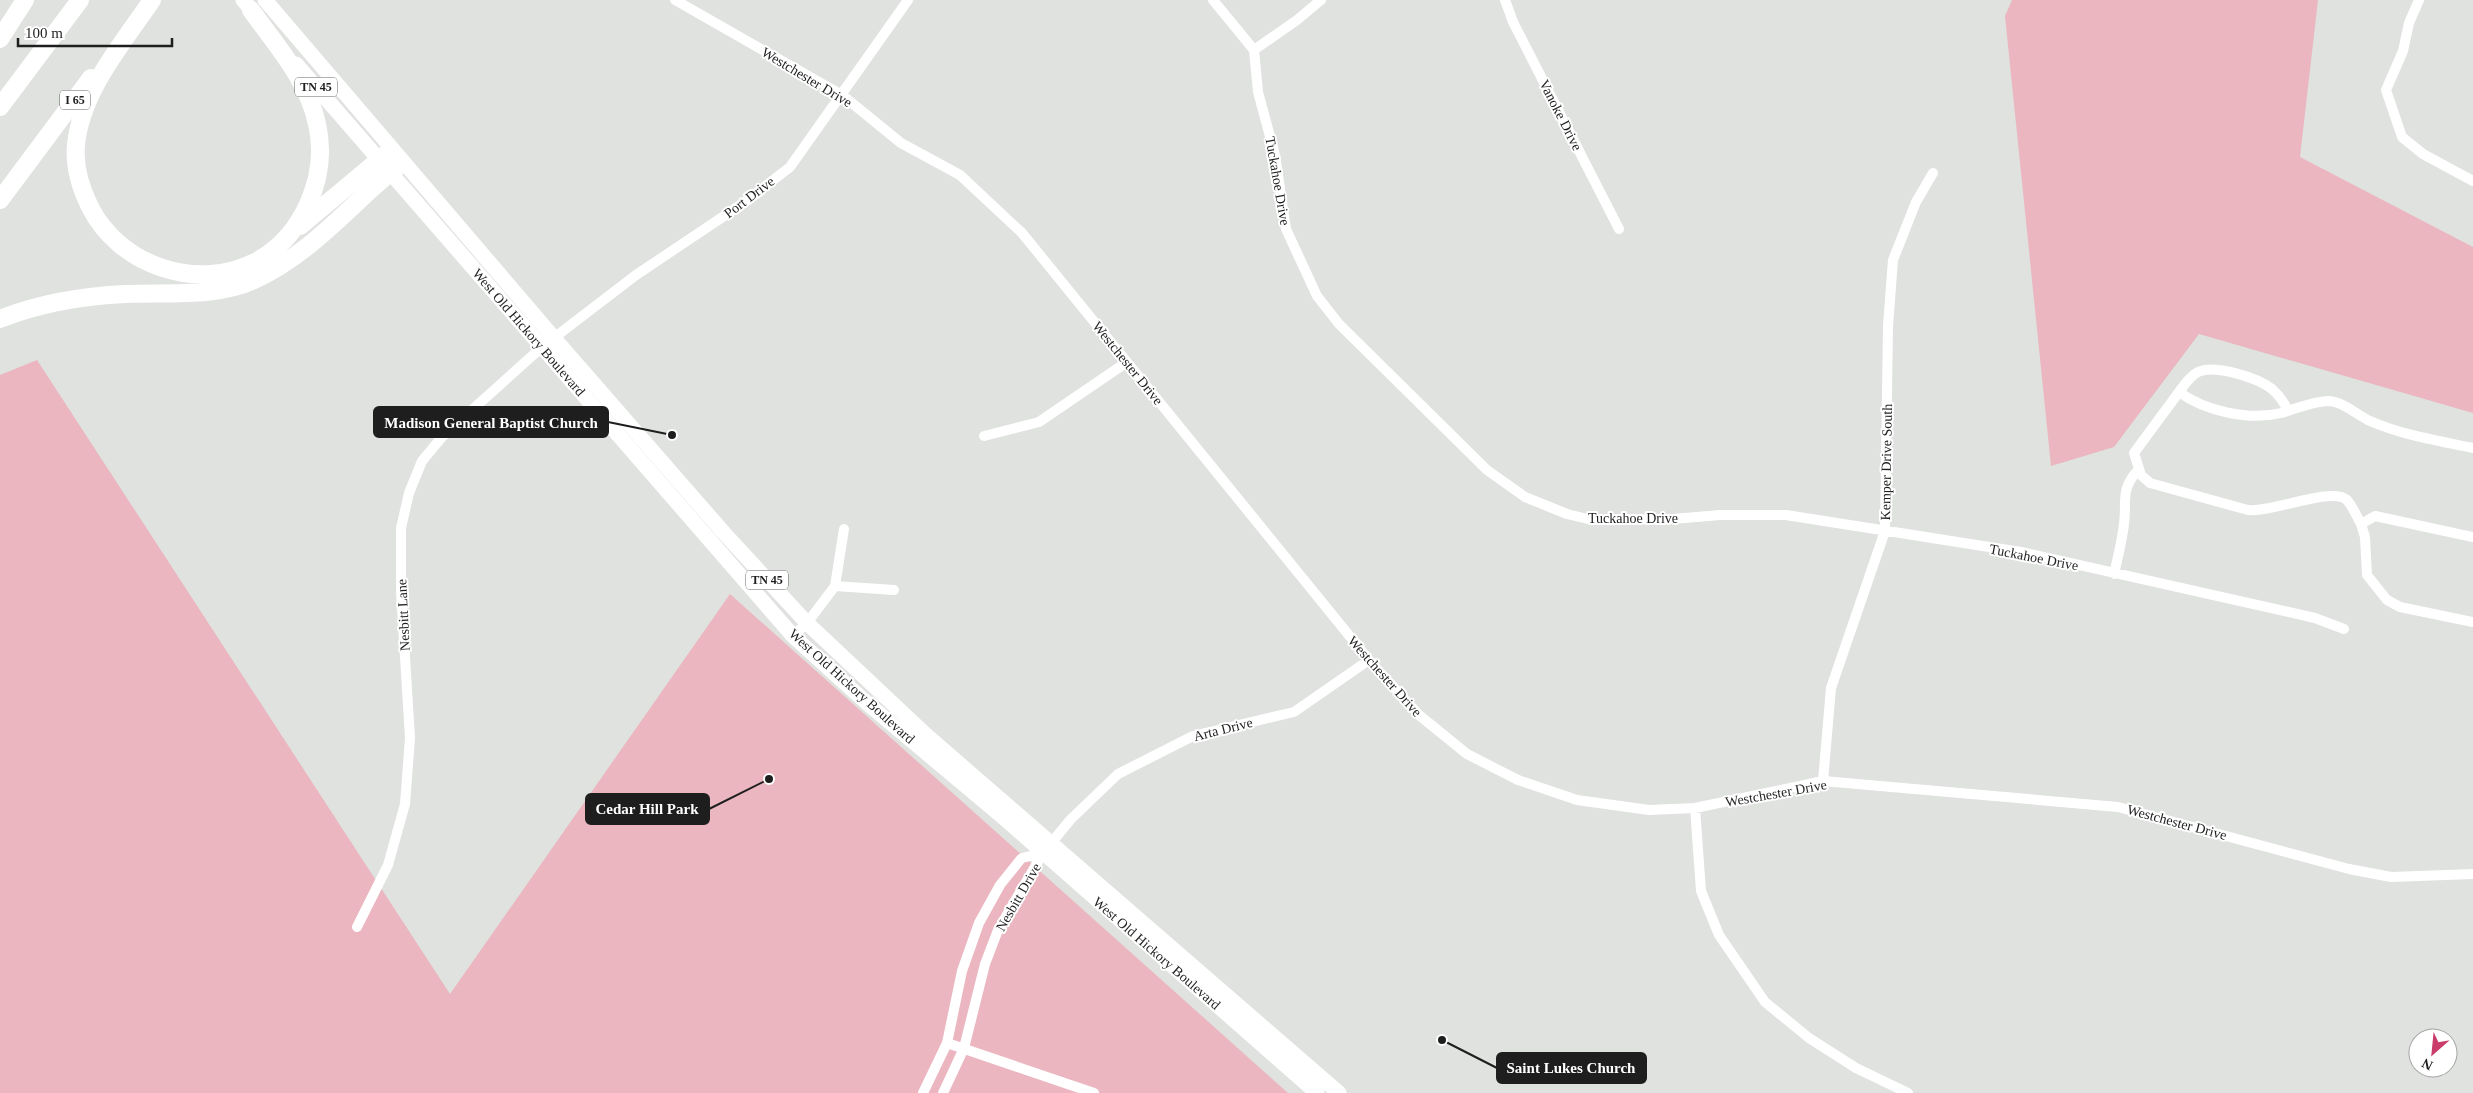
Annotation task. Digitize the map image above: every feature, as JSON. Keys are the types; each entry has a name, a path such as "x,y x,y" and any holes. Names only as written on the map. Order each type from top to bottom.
{"highway":[{"path":"0,39 25,0"},
{"path":"0,107 80,0"},
{"path":"151,0 91,95 75,146 80,185 88,204 97,221 114,241 132,255 169,270 209,274 235,269 255,262 391,161"},
{"name":"I 65","path":"0,200 151,0"},
{"path":"253,3 296,74 317,122 320,140 317,180 310,199 294,227 274,248"},
{"path":"0,319 46,304 126,294 218,290 254,280 288,261 391,161"}],"main road":[{"name":"West Old Hickory Boulevard","path":"253,3 548,343 793,636 868,704 1047,848 1339,1093"},
{"name":"West Old Hickory Boulevard","path":"548,343 807,622 1047,848 1317,1093"}],"street":[{"name":"Westchester Drive","path":"675,0 842,95 901,143 960,175 1001,212 1022,233 1369,660 1419,715 1467,754 1518,780 1577,800 1650,810 1695,808 1823,781 2118,807 2350,869 2391,877 2473,874"},
{"name":"Port Drive","path":"548,343 636,275 744,202 790,167 908,0"},
{"path":"1213,0 1254,50 1297,20 1320,0"},
{"name":"Vanoke Drive","path":"1505,0 1513,22 1619,229"},
{"path":"2419,0 2409,23 2403,51 2386,90 2402,137 2423,154 2473,181"},
{"name":"Tuckahoe Drive","path":"1254,50 1258,92 1275,155 1286,229 1317,296 1339,324 1487,470 1525,497 1567,514 1592,520 1673,519 1720,514 1786,515 2021,552 2315,618 2344,629"},
{"name":"Kemper Drive South","path":"1823,781 1831,688 1885,532 1888,326 1893,260 1916,202 1933,173"},
{"name":"Nesbitt Lane","path":"357,927 388,865 405,804 410,738 400,592 402,528 409,493 422,461 442,437 548,343"},
{"path":"984,436 1039,422 1127,362"},
{"path":"2288,411 2284,400 2259,381 2232,372 2207,370 2197,372 2137,446 2134,453 2140,475 2150,483 2248,510 2262,512 2321,496 2338,496 2347,500 2361,524 2365,537 2367,575 2387,600 2408,608 2473,622"},
{"path":"2179,392 2189,399 2241,414 2262,416 2288,411 2321,401 2332,401 2369,421 2403,432 2473,448"},
{"path":"2114,574 2124,523 2123,495 2131,478 2138,470"},
{"path":"2361,524 2375,516 2473,537"},
{"path":"793,636 807,622 835,586 844,529"},
{"path":"835,586 894,590"},
{"name":"Arta Drive","path":"1047,848 1118,774 1193,736 1294,712 1369,660"},
{"path":"1695,808 1701,891 1719,935 1764,1002 1808,1038 1856,1068 1908,1093"},
{"name":"Nesbitt Drive","path":"923,1093 946,1043 966,957 988,906 1000,885 1022,858 1047,848"},
{"name":"Nesbitt Drive","path":"942,1093 964,1048 991,946 1007,913 1034,872 1047,848"},
{"path":"946,1043 1094,1093"}],"shaded area":[{"path":"2012,0 2318,0 2300,157 2473,247 2473,413 2199,334 2114,447 2051,466 2005,16"},
{"path":"37,360 450,994 730,594 1288,1093 0,1093 0,375"}],"place":[{"name":"Madison General Baptist Church","path":"672,435"},
{"name":"Cedar Hill Park","path":"769,779"},
{"name":"Saint Lukes Church","path":"1442,1040"}]}
